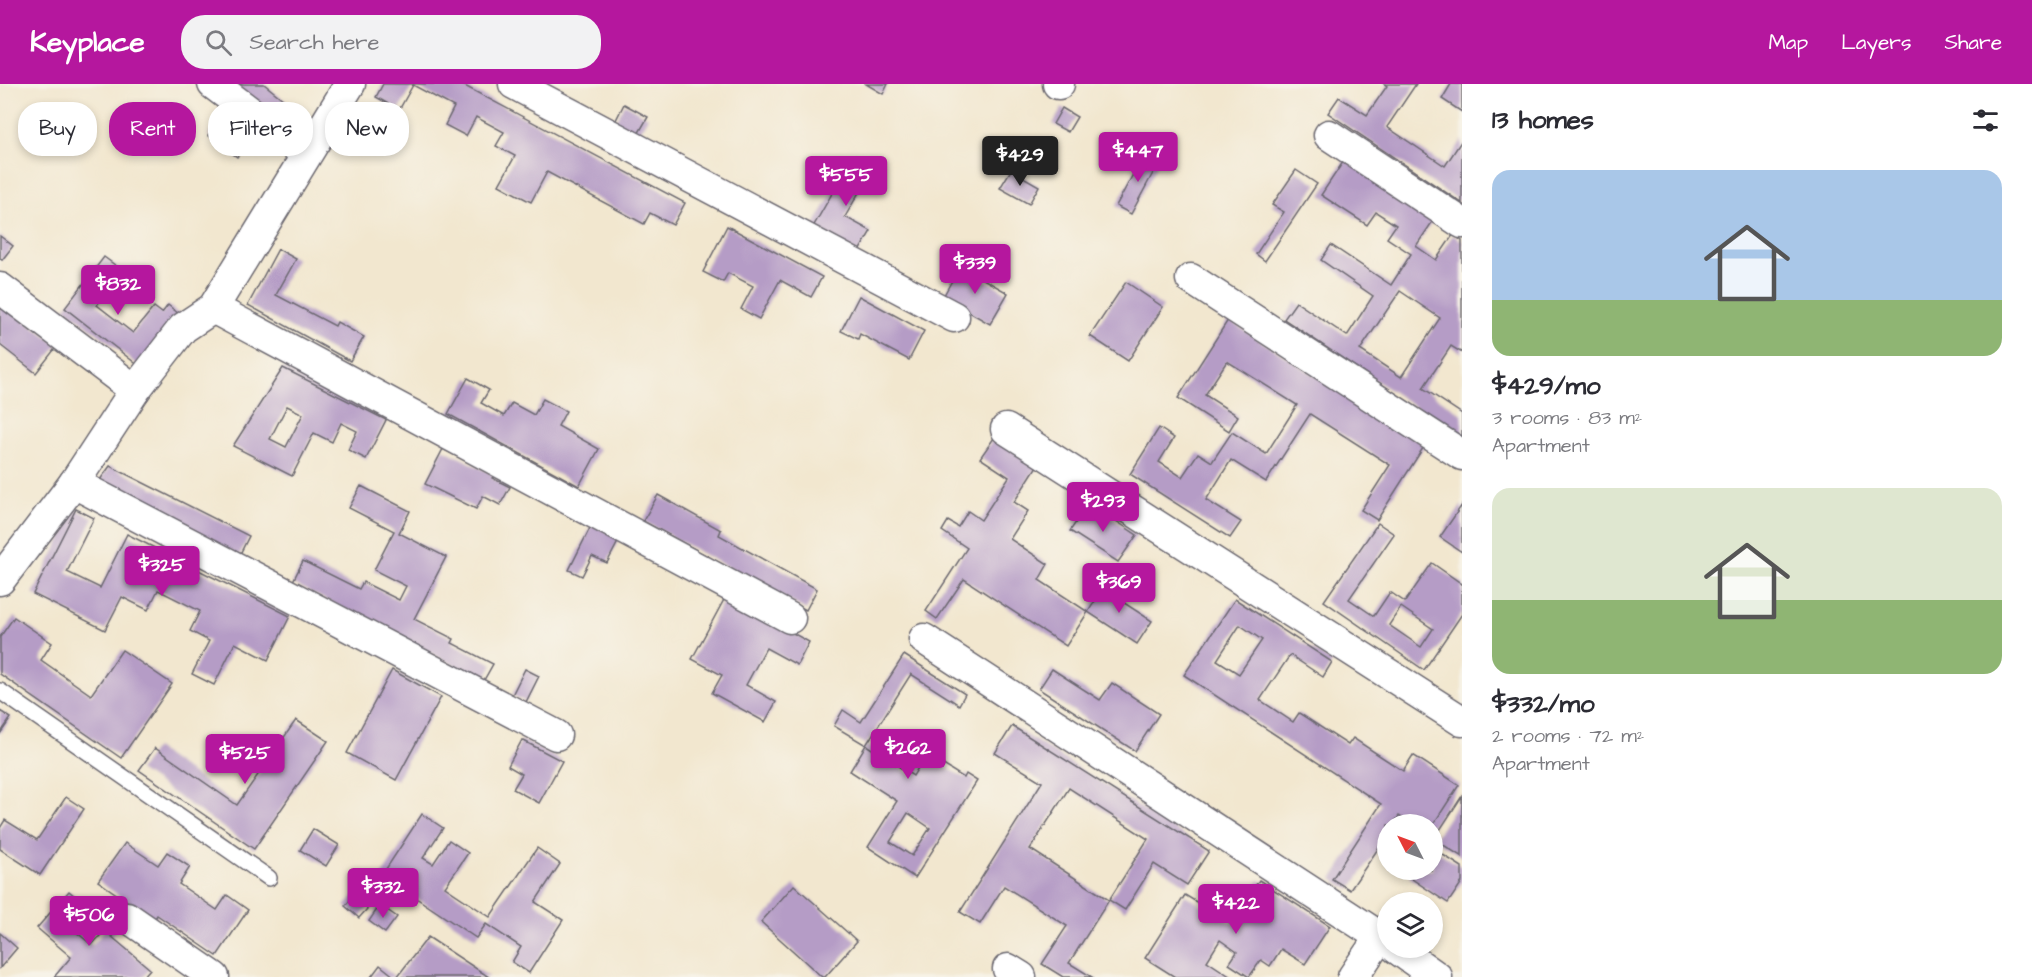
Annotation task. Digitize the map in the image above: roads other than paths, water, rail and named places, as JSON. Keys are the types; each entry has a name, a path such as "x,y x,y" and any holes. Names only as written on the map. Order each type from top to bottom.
{"street":[{"path":"213,84 237,102"},
{"path":"313,143 350,84"},
{"path":"514,84 954,317"},
{"path":"1329,135 1462,223"},
{"path":"0,580 74,483 135,390 183,328 213,308 305,156"},
{"path":"1191,279 1462,455"},
{"path":"0,288 135,390"},
{"path":"213,308 790,618"},
{"path":"1006,429 1462,722"},
{"path":"74,483 556,735"},
{"path":"924,639 1377,935"},
{"path":"127,917 214,977"},
{"path":"1353,977 1377,953"},
{"path":"1410,958 1437,977"}],"lane":[{"path":"0,691 268,878"}]}
